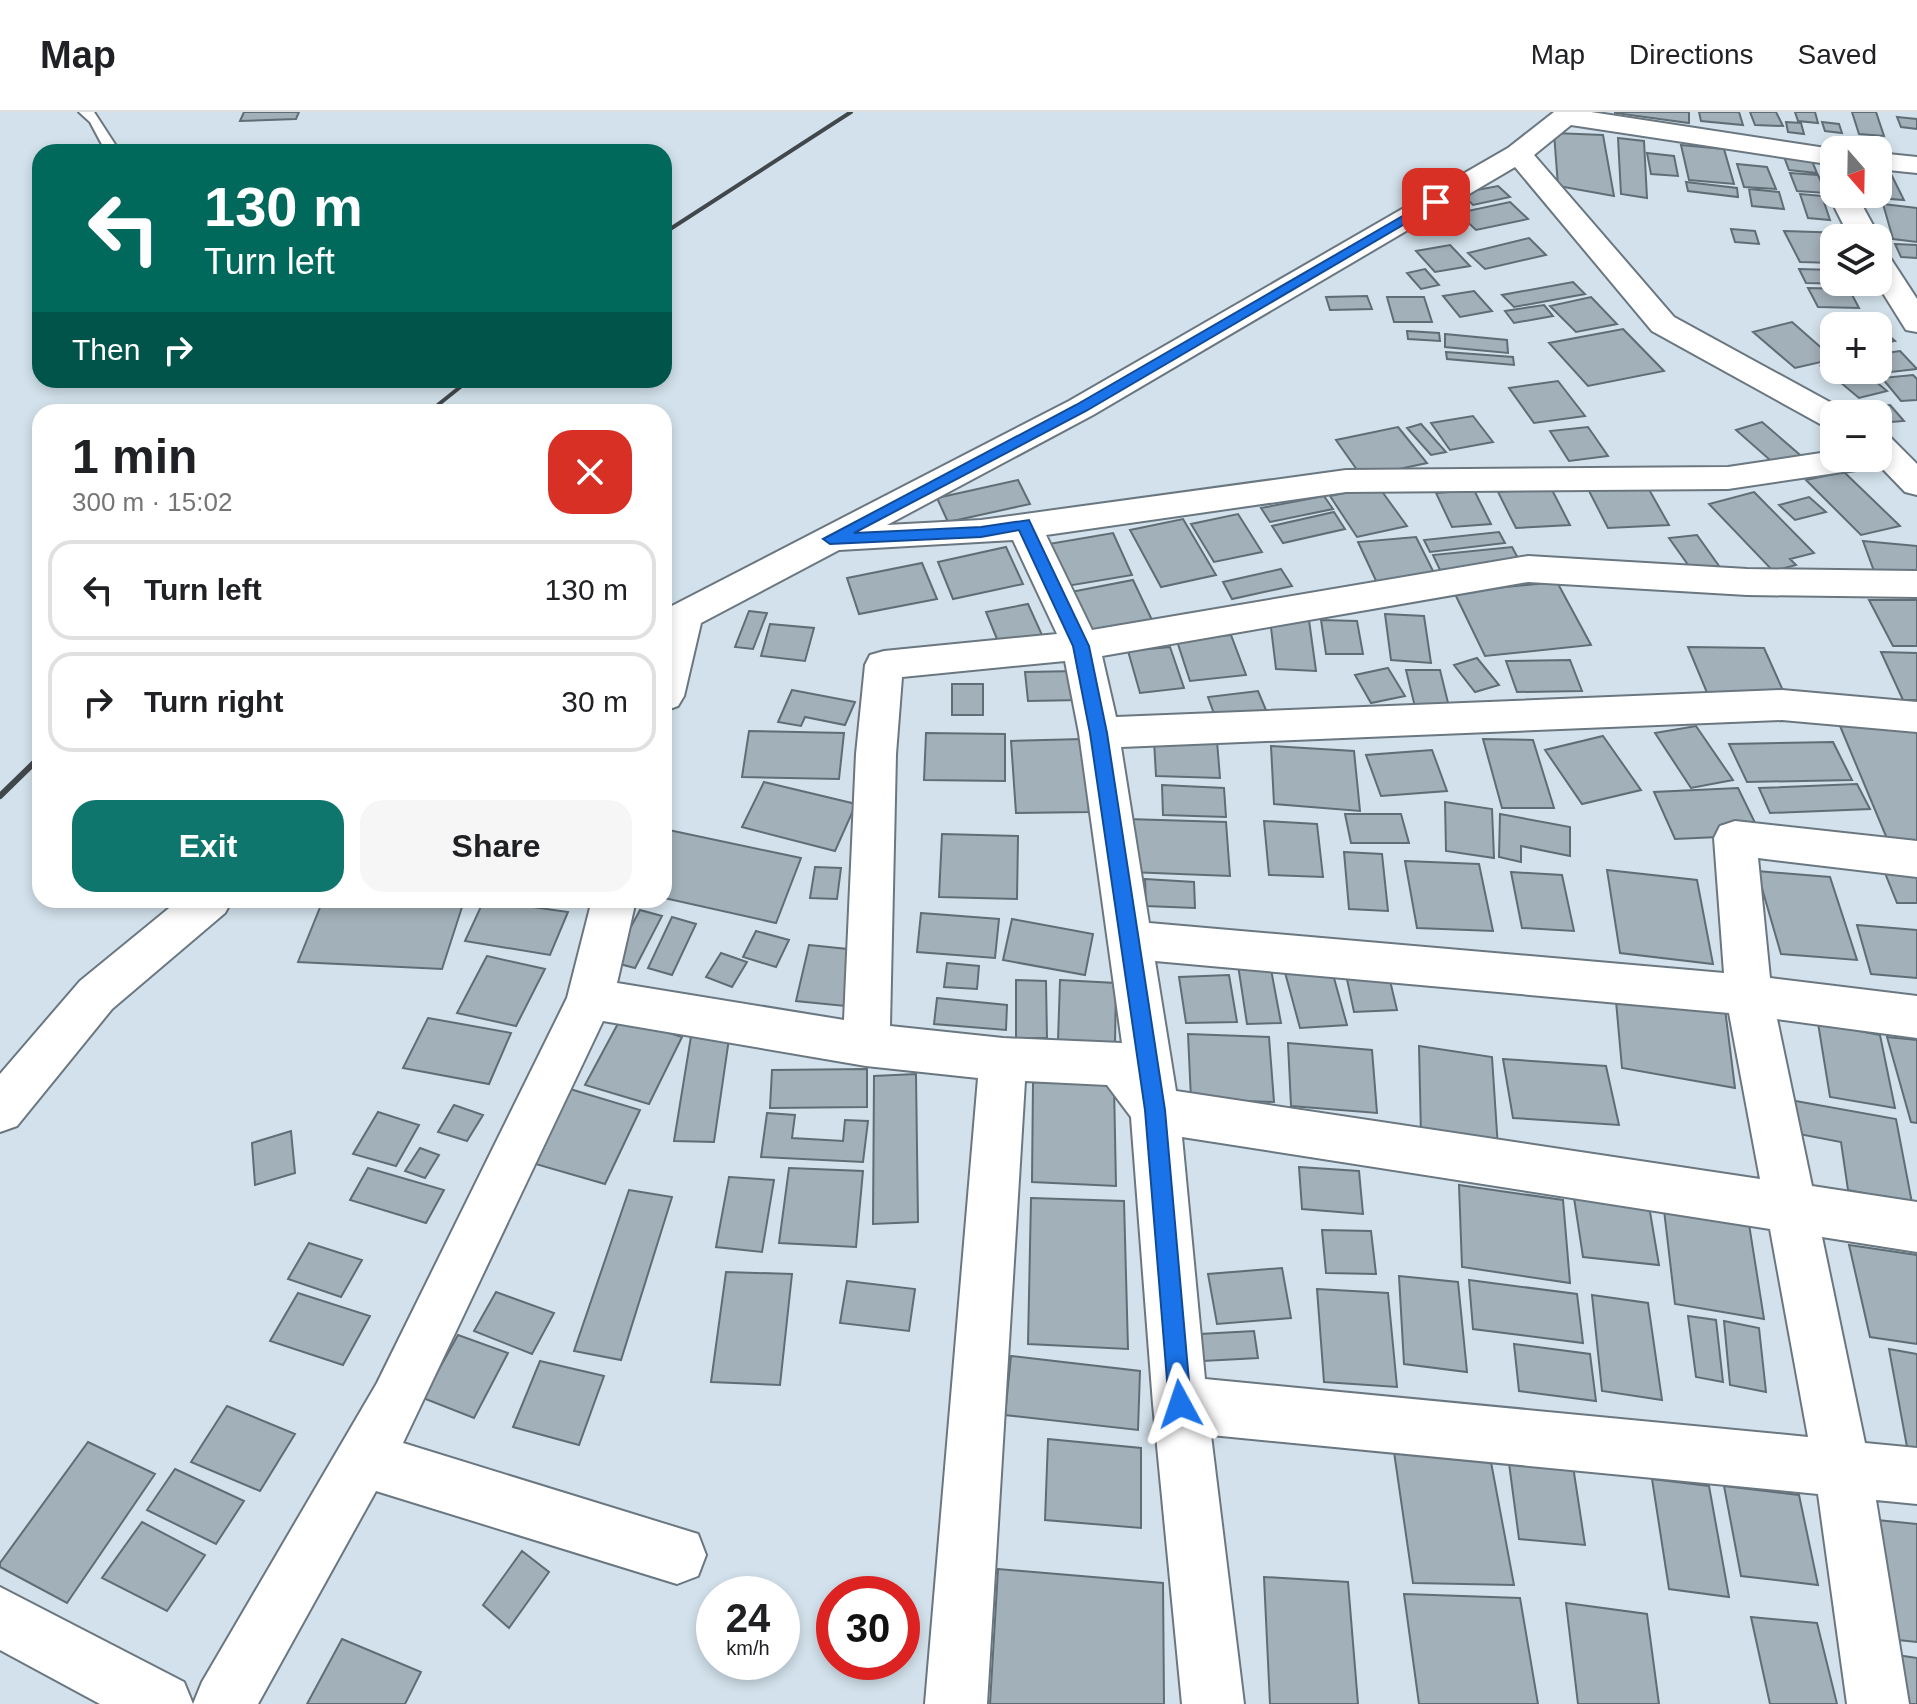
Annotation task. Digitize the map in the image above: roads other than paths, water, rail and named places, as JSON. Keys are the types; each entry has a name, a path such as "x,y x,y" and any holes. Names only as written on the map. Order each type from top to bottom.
{"street":[{"path":"674,620 1081,408 1518,154 1568,114 1820,162"},
{"path":"1518,154 1663,324 1820,410"},
{"path":"1892,162 1917,165"},
{"path":"1892,262 1917,265"},
{"path":"1892,283 1917,323"},
{"path":"1892,446 1917,439"},
{"path":"830,539 981,532 1023,524 1181,507 1346,481 1728,478 1820,461"},
{"path":"1892,463 1917,484"},
{"path":"1023,524 1081,646 1099,733 1155,1110 1180,1404 1213,1704"},
{"path":"866,1045 876,754 884,665 1081,646 1528,569 1747,582 1917,584"},
{"path":"1099,733 1782,705 1917,717"},
{"path":"1878,1704 1842,1467 1749,995 1735,838 1917,859"},
{"path":"0,1110 96,995 200,908"},
{"path":"224,1704 396,1402 590,999 612,908"},
{"path":"1131,940 1749,995 1917,1017"},
{"path":"590,999 866,1045 1003,1059 1120,1064 1155,1110 1917,1227"},
{"path":"956,1704 1003,1059"},
{"path":"1180,1404 1917,1476"},
{"path":"363,1459 677,1555"},
{"path":"0,1617 162,1704"}],"lane":[{"path":"86,112 95,120 108,144"}],"railway":[{"path":"672,228 851,112"},
{"path":"439,404 459,388"},
{"path":"0,796 32,765"}]}
